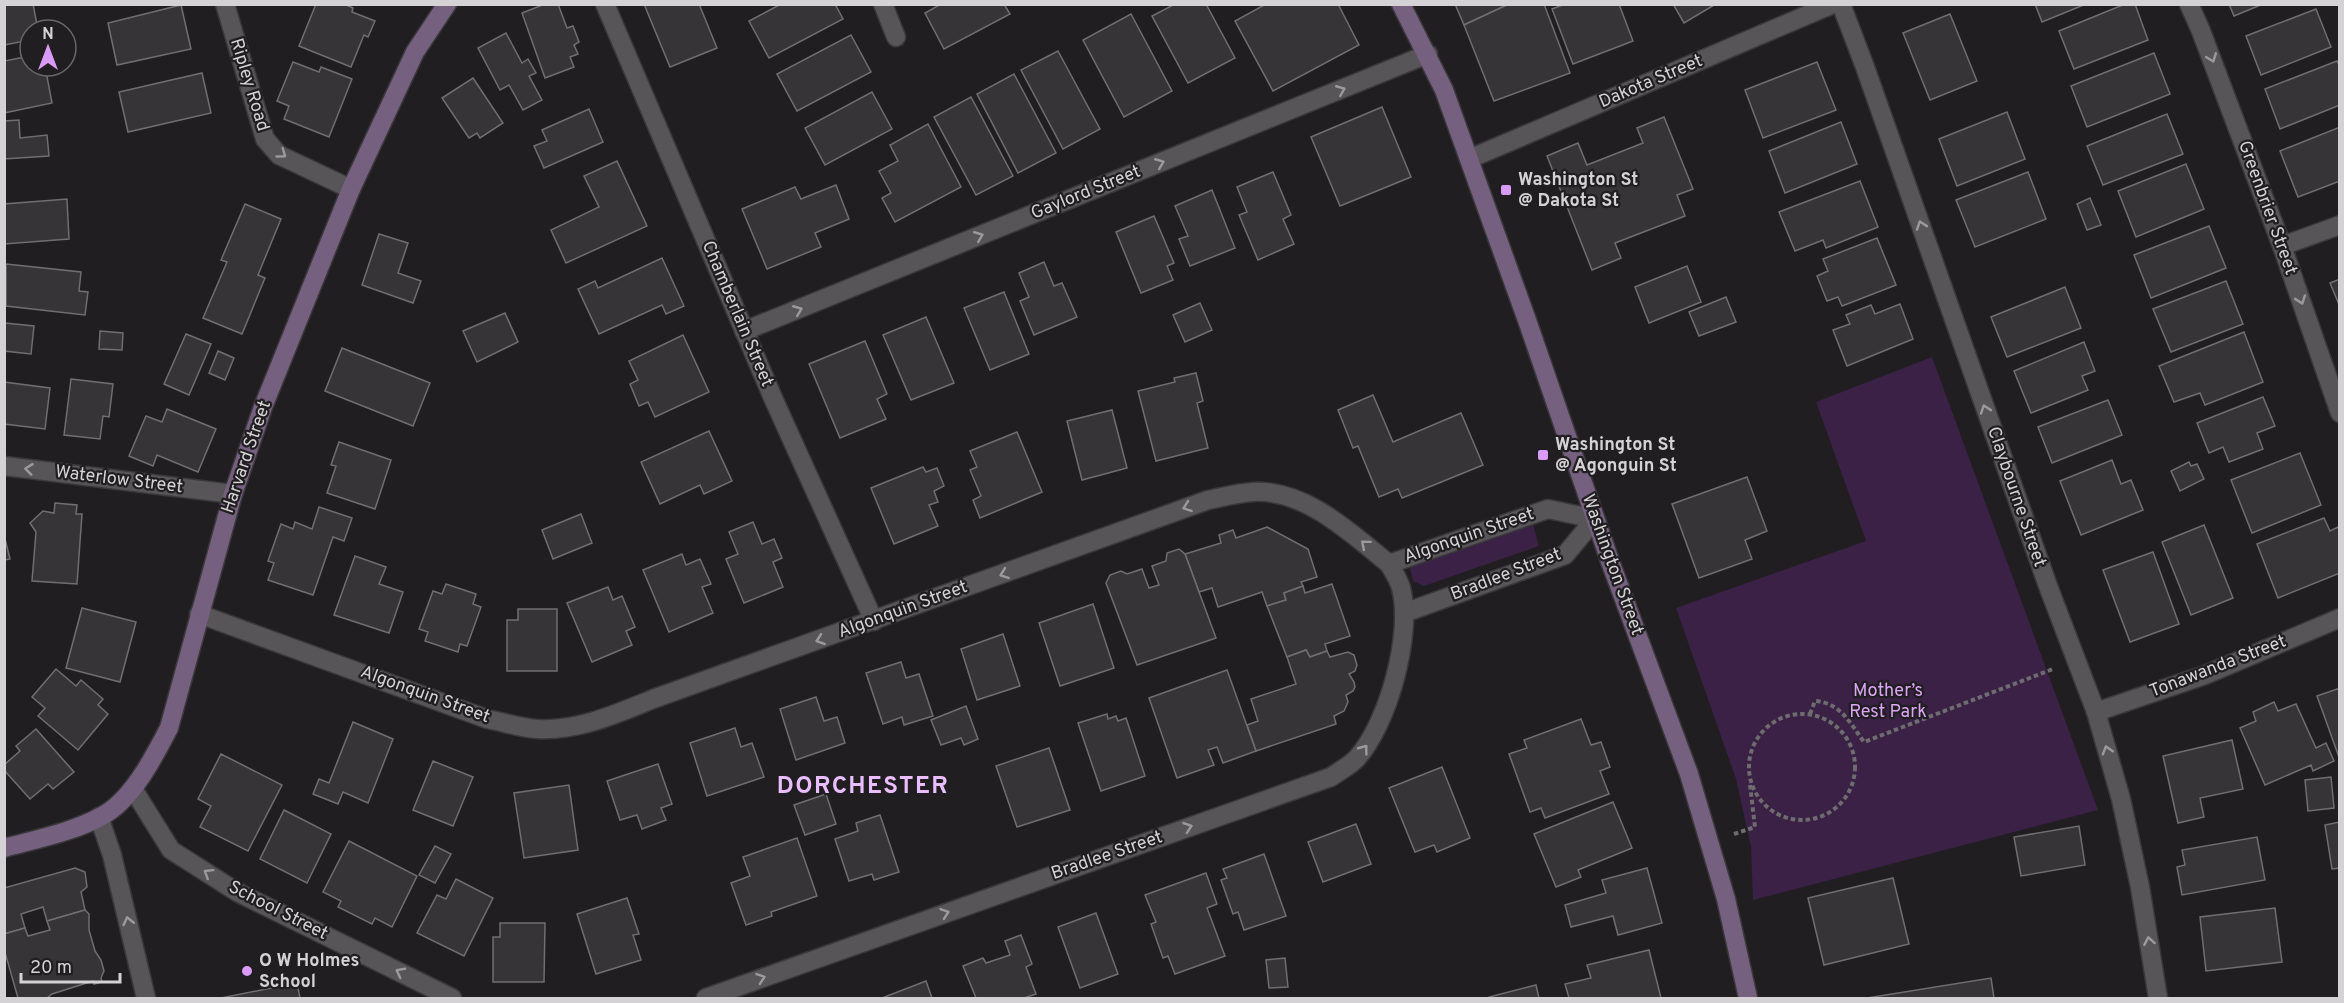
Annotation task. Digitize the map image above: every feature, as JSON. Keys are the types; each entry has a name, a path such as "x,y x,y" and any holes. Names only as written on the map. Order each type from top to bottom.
{"main road":[{"name":"Harvard Street","path":"4,848 68,830 99,817 133,789 154,757 169,728 233,494 263,407 351,189 416,52 447,4"},
{"name":"Washington Street","path":"1401,4 1444,90 1595,519 1689,774 1726,899 1748,999"}],"street":[{"name":"Ripley Road","path":"225,4 265,139 279,155 351,189"},
{"name":"Chamberlain Street","path":"606,4 744,331 874,621"},
{"path":"883,4 896,37"},
{"name":"Dakota Street","path":"1469,159 1833,4"},
{"name":"Claybourne Street","path":"1841,4 2096,712 2121,799 2140,888 2158,999"},
{"name":"Greenbrier Street","path":"2189,4 2282,246 2340,413"},
{"name":"Gaylord Street","path":"744,331 1428,54"},
{"path":"2282,246 2340,225"},
{"name":"Waterlow Street","path":"4,466 233,494"},
{"name":"Algonquin Street","path":"199,614 487,719 536,729 571,727 608,718 653,699 1208,500 1254,492 1284,494 1338,521 1389,564 1548,509 1595,519"},
{"name":"Bradlee Street","path":"1404,613 1565,555 1595,519"},
{"name":"Bradlee Street","path":"706,999 1331,777 1356,760 1373,737 1394,685 1404,613 1401,587 1389,564"},
{"name":"Tonawanda Street","path":"2096,712 2205,675 2340,618"},
{"name":"School Street","path":"133,789 171,850 237,892 452,999"},
{"path":"99,817 112,855 146,999"}],"path":[{"path":"1810,714 1815,701 1826,702 1840,710 1864,742 2054,669 2048,651 2070,644"},
{"path":"1709,841 1755,828 1750,781 1748,762 1751,750 1760,734 1774,721 1791,715 1810,714 1833,723 1851,744 1855,762 1854,781 1850,791 1839,806 1817,819 1799,821 1772,812 1758,799 1750,781"}],"green space":[{"name":"Mother’s Rest Park","path":"1932,357 2098,810 1753,900 1751,847 1736,779 1676,608 1866,541 1816,402"},
{"path":"1532,521 1539,546 1424,586 1413,581 1410,569 1414,564"}],"building":[{"path":"4,4 33,4 36,18 18,18 18,42 4,45"},
{"path":"316,4 344,4 353,8 352,12 375,21 368,37 364,35 351,67 299,46"},
{"path":"545,4 558,4 567,28 573,26 579,42 574,45 578,54 570,57 574,67 545,78 522,13"},
{"path":"644,4 699,4 717,48 670,67"},
{"path":"781,4 835,4 843,19 769,58 749,21"},
{"path":"941,4 1004,4 1010,14 944,49 925,13"},
{"path":"1175,4 1206,4 1235,58 1188,83 1152,16"},
{"path":"1266,4 1338,4 1359,45 1273,91 1235,21"},
{"path":"1455,4 1509,4 1464,25"},
{"path":"1509,4 1544,4 1570,73 1494,101 1464,25"},
{"path":"1565,4 1619,4 1633,41 1573,64 1552,9"},
{"path":"1673,4 1716,4 1684,23"},
{"path":"2035,4 2086,4 2042,22"},
{"path":"2125,4 2135,4 2148,40 2074,69 2059,31"},
{"path":"2229,4 2263,4 2234,16"},
{"path":"181,5 191,49 117,65 108,23"},
{"path":"2316,9 2331,47 2261,75 2246,36"},
{"path":"1131,14 1172,91 1124,117 1083,40"},
{"path":"1950,14 1977,81 1930,100 1903,33"},
{"path":"506,33 522,63 528,59 536,73 529,76 542,100 523,110 509,85 500,90 478,48"},
{"path":"851,35 871,72 797,111 777,74"},
{"path":"1058,51 1100,129 1063,149 1021,70"},
{"path":"2154,53 2170,94 2087,127 2071,86"},
{"path":"18,58 18,78 47,78 52,103 4,113 4,61"},
{"path":"2337,61 2340,67 2340,105 2280,129 2265,89"},
{"path":"293,62 319,72 321,67 352,79 329,137 284,119 289,106 277,101"},
{"path":"1817,62 1836,110 1763,138 1745,90"},
{"path":"202,73 211,113 128,132 119,92"},
{"path":"1014,74 1056,153 1018,173 977,94"},
{"path":"473,78 503,123 480,138 477,133 469,138 442,98"},
{"path":"872,92 892,129 825,165 805,128"},
{"path":"971,97 1013,176 976,195 934,117"},
{"path":"1382,107 1411,177 1340,206 1311,137"},
{"path":"589,109 603,142 544,168 534,146 547,141 542,130"},
{"path":"2007,112 2025,159 1957,186 1939,139"},
{"path":"2167,114 2183,154 2103,185 2087,146"},
{"path":"1664,117 1693,189 1677,195 1685,216 1615,243 1621,258 1592,270 1547,156 1578,143 1587,165 1643,143 1637,128"},
{"path":"19,120 20,138 47,135 49,156 4,159 4,121"},
{"path":"1841,122 1857,164 1785,193 1769,151"},
{"path":"928,124 961,187 895,222 882,198 891,193 879,171 898,161 890,145"},
{"path":"2340,127 2340,181 2298,197 2280,151"},
{"path":"617,161 647,226 566,263 551,230 599,207 584,176"},
{"path":"2186,164 2204,209 2136,237 2118,191"},
{"path":"1273,172 1291,215 1283,219 1294,244 1258,260 1239,215 1247,212 1237,187"},
{"path":"2028,172 2046,219 1975,247 1956,200"},
{"path":"1860,181 1878,227 1826,248 1823,240 1795,251 1779,212"},
{"path":"836,185 849,219 815,233 821,247 767,269 742,209 795,187 801,199"},
{"path":"1212,190 1235,248 1190,266 1179,239 1188,236 1175,206"},
{"path":"2090,198 2101,225 2087,230 2077,204"},
{"path":"67,199 69,239 4,244 4,204"},
{"path":"245,204 281,219 258,275 265,278 242,334 203,318 227,262 221,260"},
{"path":"1154,216 1174,263 1167,266 1173,280 1141,293 1116,232"},
{"path":"2209,226 2226,268 2151,298 2134,255"},
{"path":"379,234 408,243 398,273 421,281 413,303 362,285"},
{"path":"1877,238 1896,285 1842,306 1838,297 1827,301 1817,276 1828,271 1823,259"},
{"path":"662,258 684,306 666,314 662,305 599,334 578,289 595,281 598,288"},
{"path":"1044,262 1054,286 1062,283 1077,317 1034,335 1020,301 1029,297 1019,273"},
{"path":"6,264 81,272 79,291 88,292 85,315 6,306"},
{"path":"1687,266 1701,302 1649,323 1635,287"},
{"path":"2340,279 2340,307 2330,283"},
{"path":"2226,281 2243,324 2171,352 2153,309"},
{"path":"2065,287 2081,328 2007,357 1991,317"},
{"path":"1004,292 1029,354 990,370 964,308"},
{"path":"1726,297 1736,322 1699,336 1689,312"},
{"path":"1200,303 1212,330 1185,342 1173,315"},
{"path":"1900,304 1913,339 1847,366 1833,330 1850,324 1846,315 1871,305 1875,314"},
{"path":"505,313 518,342 477,362 463,331"},
{"path":"926,317 954,383 911,400 883,335"},
{"path":"5,323 34,326 31,354 4,351"},
{"path":"100,331 123,333 122,350 99,349"},
{"path":"2244,332 2263,382 2205,405 2200,393 2174,402 2159,366"},
{"path":"186,334 211,344 189,395 164,384"},
{"path":"683,335 709,392 655,417 648,402 639,406 630,384 638,380 629,361"},
{"path":"865,341 887,394 877,399 886,419 840,438 809,364"},
{"path":"2084,342 2095,371 2082,376 2088,390 2031,413 2014,371"},
{"path":"342,348 430,383 413,426 325,391"},
{"path":"218,351 234,358 225,380 209,373"},
{"path":"1196,373 1203,401 1197,403 1208,448 1156,461 1138,391 1175,382 1174,378"},
{"path":"71,379 113,384 109,417 103,416 100,439 64,435"},
{"path":"4,382 50,388 45,429 4,424"},
{"path":"1373,395 1393,442 1461,413 1483,465 1402,498 1398,489 1379,497 1358,446 1353,448 1338,410"},
{"path":"2263,397 2275,426 2257,433 2263,449 2229,462 2223,447 2209,453 2197,423"},
{"path":"2108,400 2122,435 2052,463 2038,427"},
{"path":"167,409 216,429 198,472 157,455 153,466 129,456 146,416 162,422"},
{"path":"1112,410 1127,468 1082,480 1067,421"},
{"path":"709,431 732,481 704,494 700,485 660,504 641,462"},
{"path":"1017,432 1042,492 980,518 973,500 981,496 970,470 977,467 970,451"},
{"path":"339,442 391,460 375,509 327,493 336,466 331,465"},
{"path":"2300,453 2321,505 2252,533 2231,480"},
{"path":"2112,460 2121,484 2131,480 2143,510 2081,535 2060,481"},
{"path":"2189,462 2191,466 2197,464 2204,479 2180,491 2171,471"},
{"path":"923,467 926,472 937,468 944,486 934,491 938,502 929,505 938,526 894,544 871,488"},
{"path":"1747,477 1767,531 1745,540 1752,559 1699,578 1672,504"},
{"path":"55,503 77,505 76,514 82,514 77,584 32,581 36,532 30,523 43,511 54,513"},
{"path":"319,507 352,518 344,541 333,537 313,595 268,580 274,563 268,561 281,524 293,529 295,522 312,529"},
{"path":"581,514 592,543 553,559 542,530"},
{"path":"2324,518 2330,531 2338,527 2340,531 2340,573 2278,598 2257,544"},
{"path":"753,522 762,544 774,539 782,558 773,562 783,587 744,603 726,559 738,554 729,532"},
{"path":"2204,525 2233,598 2191,615 2162,542"},
{"path":"1267,527 1308,549 1317,577 1301,582 1303,586 1284,593 1286,600 1267,606 1262,592 1218,607 1212,588 1199,592 1185,554 1221,543 1219,535 1233,530 1236,538"},
{"path":"4,535 10,559 4,560"},
{"path":"1179,549 1185,554 1216,638 1137,665 1106,583 1110,575 1121,571 1127,574 1142,569 1149,588 1159,585 1152,566 1166,561 1167,553"},
{"path":"2153,552 2179,624 2130,642 2103,570"},
{"path":"682,554 686,565 700,559 711,584 702,587 713,613 669,632 643,570"},
{"path":"355,556 386,567 379,584 403,592 389,633 334,615"},
{"path":"446,584 476,594 473,604 481,607 467,646 460,644 458,652 425,641 428,632 419,629 433,591 442,594"},
{"path":"1332,584 1350,636 1325,644 1327,651 1310,657 1306,650 1287,657 1267,606 1286,600 1284,593 1303,586 1305,593"},
{"path":"608,587 613,600 622,596 635,627 626,631 632,645 592,662 567,603"},
{"path":"1093,604 1114,668 1060,686 1039,623"},
{"path":"82,608 136,622 120,682 66,668"},
{"path":"518,609 557,609 557,671 507,671 507,620 518,620"},
{"path":"1003,634 1020,686 977,700 961,649"},
{"path":"1306,650 1310,657 1327,651 1330,657 1348,652 1354,655 1357,665 1355,671 1349,674 1355,687 1346,695 1348,702 1344,711 1334,716 1336,724 1256,751 1247,725 1258,721 1251,699 1296,684 1287,657"},
{"path":"901,662 906,678 919,674 933,716 904,725 902,717 883,724 866,673"},
{"path":"56,669 76,686 81,680 103,699 98,705 108,714 78,750 38,716 45,708 32,697"},
{"path":"1227,670 1256,751 1223,763 1217,747 1208,750 1214,765 1177,778 1149,698"},
{"path":"2340,688 2340,760 2317,696"},
{"path":"816,697 824,721 837,717 845,743 796,760 780,709"},
{"path":"2274,702 2278,711 2296,704 2316,748 2326,743 2334,761 2313,771 2311,765 2265,785 2240,728 2256,721 2253,712"},
{"path":"966,706 978,739 964,745 961,738 941,745 931,720"},
{"path":"1107,714 1108,719 1116,716 1118,721 1126,718 1145,776 1101,791 1078,723"},
{"path":"1581,719 1591,745 1601,742 1610,767 1600,771 1609,794 1545,818 1541,808 1530,812 1509,754 1527,748 1524,740"},
{"path":"353,722 393,739 368,803 343,792 338,804 313,794 319,779 329,783"},
{"path":"735,728 741,747 752,743 764,777 707,796 690,743"},
{"path":"36,729 74,772 53,789 48,784 30,799 4,770 4,765 20,751 16,746"},
{"path":"2232,740 2243,789 2200,798 2204,817 2178,823 2163,756"},
{"path":"1049,748 1070,810 1017,827 996,766"},
{"path":"221,754 282,785 248,851 200,827 211,806 198,799"},
{"path":"433,761 473,777 453,826 413,810"},
{"path":"658,764 672,804 661,808 666,820 642,829 637,815 620,820 607,781"},
{"path":"1442,767 1470,838 1437,852 1434,845 1415,852 1389,788"},
{"path":"2331,777 2334,808 2308,811 2305,780"},
{"path":"569,785 578,850 524,858 514,793"},
{"path":"826,794 836,824 805,835 794,805"},
{"path":"1613,802 1632,848 1578,870 1581,877 1556,887 1534,834"},
{"path":"284,810 331,834 307,883 260,859"},
{"path":"880,815 899,872 874,880 872,874 849,881 835,839 858,831 856,823"},
{"path":"2340,822 2340,868 2332,869 2325,825"},
{"path":"1356,824 1371,864 1323,882 1308,842"},
{"path":"2079,826 2085,865 2021,876 2014,837"},
{"path":"2257,837 2265,880 2182,895 2177,867 2185,865 2182,850"},
{"path":"797,838 817,896 771,912 772,916 746,925 731,883 750,876 743,857"},
{"path":"349,841 417,876 392,927 375,918 372,924 338,907 341,901 323,892"},
{"path":"435,846 451,854 435,883 419,875"},
{"path":"1264,854 1286,916 1244,930 1238,912 1233,914 1221,880 1227,878 1223,869"},
{"path":"75,868 85,872 87,887 81,892 85,910 47,921 43,907 21,914 25,928 4,934 4,888"},
{"path":"1647,868 1662,923 1618,935 1613,916 1571,927 1565,905 1606,893 1602,880"},
{"path":"1206,873 1217,904 1207,908 1225,956 1175,974 1168,956 1163,958 1151,924 1156,922 1145,895"},
{"path":"1893,878 1909,944 1824,965 1808,898"},
{"path":"456,879 493,898 464,956 417,933 437,895 446,899"},
{"path":"627,898 639,934 633,935 641,960 596,974 577,914"},
{"path":"2275,908 2282,962 2206,971 2200,917"},
{"path":"85,910 89,914 89,930 95,951 104,971 102,982 94,984 93,981 52,994 47,998 18,998 4,949 4,934 25,928 28,936 50,930 47,921"},
{"path":"1096,913 1118,974 1080,988 1058,927"},
{"path":"500,923 545,923 544,982 493,982 493,937 500,937"},
{"path":"1021,935 1032,964 1026,967 1036,994 1024,998 976,998 963,966 983,958 986,963 1010,955 1005,941"},
{"path":"1649,950 1661,998 1569,998 1565,984 1591,978 1587,965"},
{"path":"1285,958 1288,987 1269,988 1266,960"},
{"path":"1991,978 1994,998 1867,998"},
{"path":"926,981 932,998 882,998"},
{"path":"297,983 300,998 221,998"},
{"path":"1536,985 1539,998 1489,998 1489,997"}],"place":[{"name":"Washington St @ Dakota St","path":"1506,190"},
{"name":"Washington St @ Agonguin St","path":"1543,455"},
{"name":"O W Holmes School","path":"247,971"}],"district":[{"name":"DORCHESTER","path":"863,787"}]}
